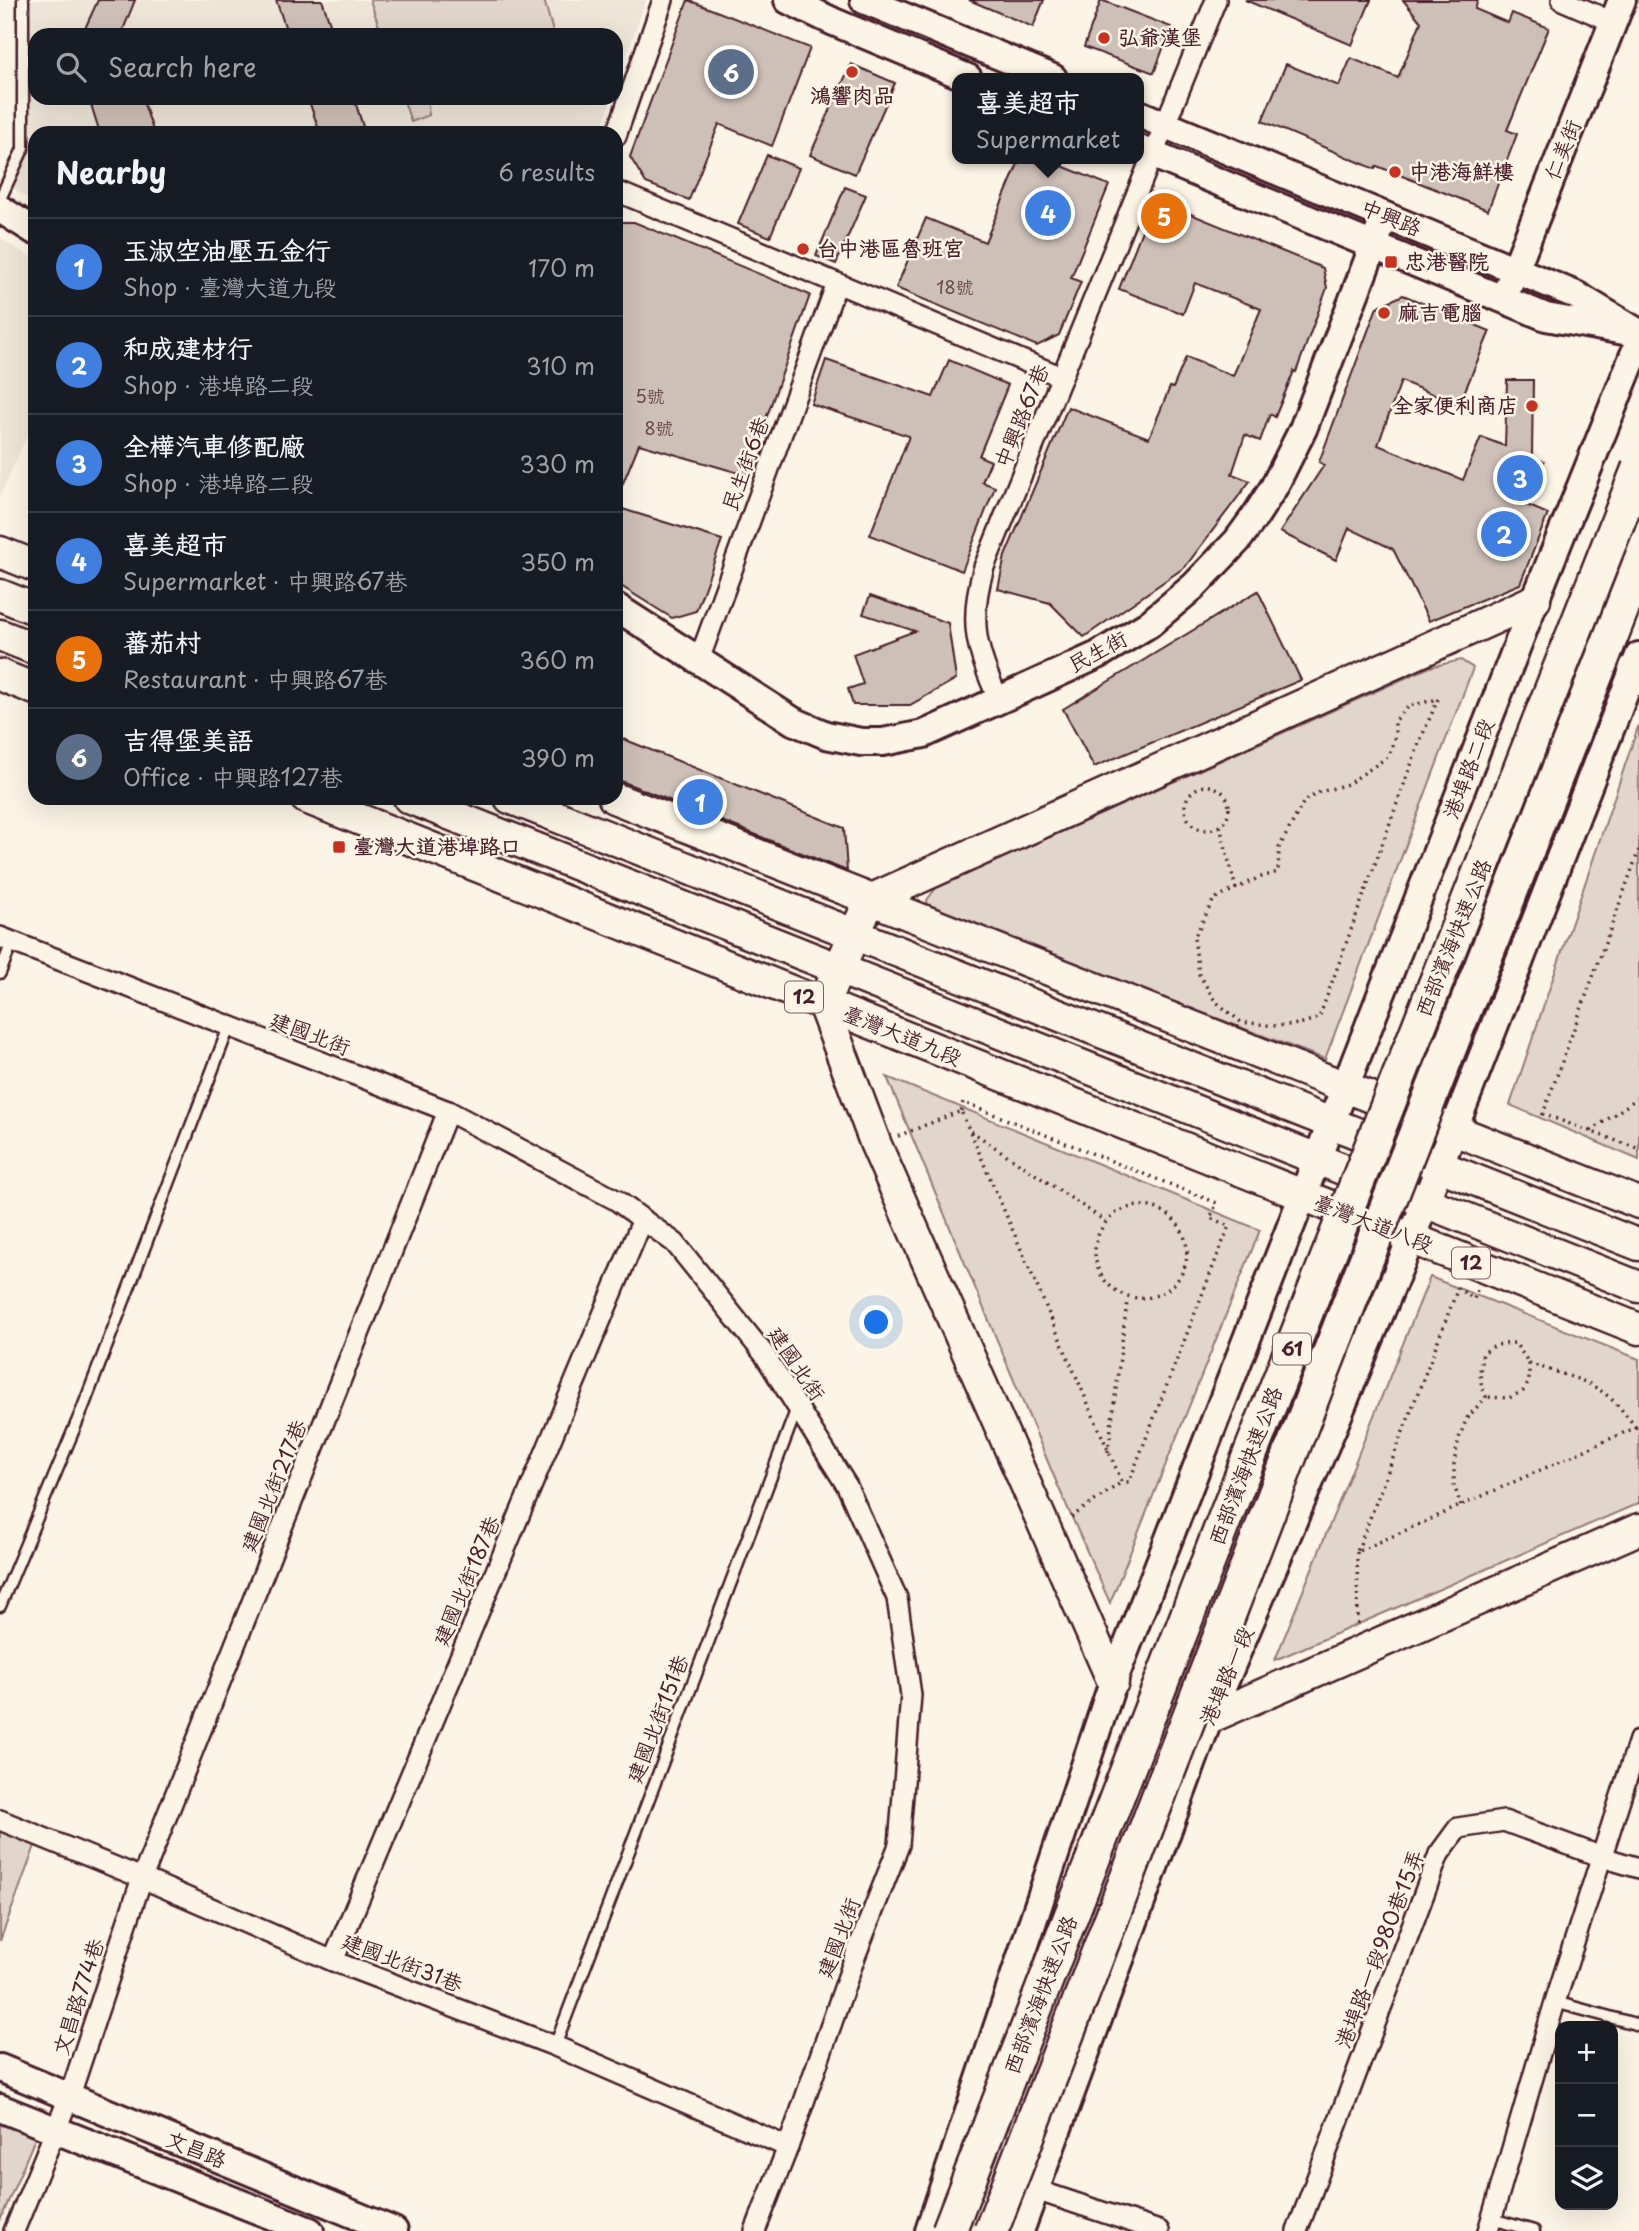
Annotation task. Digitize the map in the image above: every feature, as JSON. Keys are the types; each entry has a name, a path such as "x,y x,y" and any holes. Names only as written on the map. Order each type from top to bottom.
{"highway":[{"name":"西部濱海快速公路","path":"949,2231 1220,1531 1639,468"},
{"name":"西部濱海快速公路","path":"991,2231 1316,1388 1639,565"}],"main road":[{"path":"0,552 28,563"},
{"path":"0,595 28,606"},
{"path":"1113,1682 876,1145 823,1004 870,900 1535,600"},
{"path":"0,635 28,646"},
{"path":"0,676 28,687"},
{"path":"623,802 1639,1203"},
{"name":"臺灣大道九段","path":"324,805 1302,1196"},
{"name":"臺灣大道九段","path":"426,805 1316,1160"},
{"path":"528,805 1639,1245"},
{"name":"臺灣大道八段","path":"1316,1160 1639,1287"},
{"name":"臺灣大道八段","path":"1302,1196 1639,1329"},
{"path":"1209,1718 1639,1529"}],"street":[{"path":"619,126 663,0"},
{"path":"864,0 1041,73"},
{"name":"中興路67巷","path":"1146,152 1166,125 1216,0"},
{"path":"1562,0 1617,11"},
{"path":"794,2 957,73"},
{"name":"仁美街","path":"1503,299 1617,11"},
{"name":"中興路","path":"1144,116 1576,295 1639,333"},
{"name":"中興路","path":"1146,152 1546,317 1639,333"},
{"name":"中興路67巷","path":"999,700 983,666 977,638 975,612 978,587 1062,377 1142,164"},
{"path":"623,194 1062,377"},
{"path":"0,209 28,227"},
{"name":"民生街","path":"623,611 793,721 826,736 843,740 883,742 914,737 1098,655 1149,624 1194,586 1237,541 1274,487 1290,458 1385,216"},
{"name":"民生街6巷","path":"699,660 837,283"},
{"name":"港埠路二段","path":"1302,1196 1639,342"},
{"path":"1454,1129 1637,668"},
{"name":"建國北街","path":"6,939 448,1111 616,1200 675,1243 764,1354 847,1486 897,1598 911,1695 899,1845 856,1954 788,2147 755,2231"},
{"name":"建國北街217巷","path":"142,1878 448,1111"},
{"name":"港埠路一段","path":"1020,2231 1209,1718 1337,1418 1454,1129"},
{"path":"929,2231 1113,1682 1302,1196"},
{"name":"建國北街187巷","path":"333,1961 643,1219"},
{"path":"1490,2225 1555,2002 1639,1740"},
{"name":"建國北街31巷","path":"0,1820 333,1961 555,2046 788,2147"},
{"name":"港埠路一段980巷15弄","path":"1297,2231 1439,1854 1458,1828 1504,1821 1639,1868"},
{"name":"文昌路774巷","path":"14,2231 70,2095 142,1878"},
{"name":"文昌路","path":"0,2068 394,2231"},
{"name":"文昌路","path":"0,2108 310,2231"},
{"path":"1036,2190 1159,2231"}],"lane":[{"path":"0,200 23,149 23,0"},
{"path":"0,973 6,939"},
{"path":"0,1606 82,1410 229,1027"},
{"name":"建國北街151巷","path":"555,2046 798,1406"},
{"path":"1555,2002 1639,2025"},
{"path":"1490,2225 1534,2231"}],"path":[{"path":"1438,699 1419,743 1319,1018 1299,1024 1276,1026 1241,1022 1215,1001 1199,974 1194,938 1214,899 1236,889 1278,872 1279,848 1304,801 1320,792 1348,783 1389,756 1395,736 1395,721 1409,706 1438,699"},
{"path":"1210,785 1227,797 1228,815 1220,826 1208,830 1200,829 1188,820 1185,803 1194,789 1210,785"},
{"path":"1220,826 1236,889"},
{"path":"1639,850 1543,1114 1639,1150"},
{"path":"1591,1131 1639,1097"},
{"path":"1047,1534 1122,1482 1129,1482 1229,1226 1210,1218 1217,1203 963,1102 961,1111 1122,1482"},
{"path":"876,1145 961,1111"},
{"path":"969,1130 1105,1222"},
{"path":"1152,1206 1168,1213 1179,1225 1188,1253 1179,1278 1169,1289 1154,1296 1140,1298 1125,1295 1110,1287 1100,1274 1094,1259 1097,1235 1105,1222 1118,1211 1152,1206"},
{"path":"1359,1653 1357,1552 1458,1288 1474,1299 1480,1284"},
{"path":"1108,1452 1127,1302"},
{"path":"1515,1343 1529,1363 1529,1382 1523,1391 1509,1398 1486,1397 1480,1385 1479,1367 1483,1353 1496,1345 1515,1343"},
{"path":"1357,1552 1637,1427 1618,1404 1594,1385 1529,1363"},
{"path":"1461,1506 1454,1485 1454,1462 1459,1437 1467,1418 1486,1397"}],"shaded area":[{"path":"24,0 646,0 623,66 623,28 28,28 28,105 610,105 602,126 28,126 28,198 14,189 22,125"},
{"path":"370,0 544,0 552,28 380,28"},
{"path":"405,105 428,105 429,115 411,122"},
{"path":"0,238 28,256 28,434 0,496"},
{"path":"1461,660 1473,668 1325,1059 929,910 927,900 936,888 1430,667"},
{"path":"1639,724 1639,1160 1510,1105"},
{"path":"887,1077 1260,1230 1110,1603 1058,1486"},
{"path":"1430,1277 1639,1359 1639,1503 1275,1660"},
{"path":"0,1828 36,1843 0,1941"},
{"path":"0,2123 36,2136 0,2221"}],"building":[{"path":"98,0 135,0 124,28 85,28"},
{"path":"276,0 322,0 332,28 286,28"},
{"path":"688,0 810,48 772,146 719,124 689,200 646,183 630,157"},
{"path":"969,0 1044,0 1033,27"},
{"path":"1101,0 1171,27 1154,73 1084,47"},
{"path":"1245,0 1371,0 1352,45"},
{"path":"1403,0 1478,0 1475,9 1508,23 1512,13 1549,28 1507,130 1517,134 1488,210 1377,166 1375,169 1262,121 1286,64 1339,86 1351,58 1398,78 1421,22"},
{"path":"851,64 895,83 855,174 810,155"},
{"path":"91,105 144,105 152,126 98,126"},
{"path":"310,105 356,105 363,126 318,126"},
{"path":"767,155 799,168 770,237 738,224"},
{"path":"1018,164 1057,164 1109,185 1071,278 1081,282 1059,335 1037,346 896,288 926,218 985,242"},
{"path":"845,187 866,195 836,264 816,256"},
{"path":"1166,204 1323,268 1327,288 1296,372 1294,371 1275,417 1270,414 1260,441 1245,435 1232,474 1250,481 1185,567 1084,637 1050,603 998,589 1005,556 1068,407 1149,438 1186,357 1233,376 1261,309 1195,283 1183,314 1119,289 1150,210"},
{"path":"623,222 634,222 810,295 746,475 639,444 623,483"},
{"path":"1403,295 1490,331 1459,405 1401,381 1378,445 1463,480 1481,437 1505,446 1507,380 1533,380 1532,457 1544,462 1527,505 1548,514 1520,584 1429,621 1393,549 1349,528 1336,560 1280,532 1324,465 1319,462 1377,307"},
{"path":"826,360 933,397 949,360 1008,385 979,456 991,461 982,482 995,487 962,571 870,535 909,436 811,404"},
{"path":"623,509 722,540 696,611 672,618 623,587"},
{"path":"1258,591 1301,680 1094,767 1063,709"},
{"path":"870,596 948,623 956,679 910,705 853,705 848,689 863,684 853,654 915,631 863,614"},
{"path":"623,739 844,828 847,871 623,782"}],"place":[{"name":"弘爺漢堡","path":"1104,38"},
{"name":"吉得堡美語","path":"731,72"},
{"name":"鴻響肉品","path":"852,72"},
{"name":"中港海鮮樓","path":"1395,172"},
{"name":"喜美超市","path":"1048,213"},
{"name":"蕃茄村","path":"1164,216"},
{"name":"台中港區魯班宮","path":"803,249"},
{"name":"忠港醫院","path":"1391,262"},
{"name":"麻吉電腦","path":"1384,313"},
{"name":"全家便利商店","path":"1532,406"},
{"name":"全樺汽車修配廠","path":"1520,478"},
{"name":"和成建材行","path":"1504,534"},
{"name":"玉淑空油壓五金行","path":"700,802"},
{"name":"臺灣大道港埠路口","path":"339,847"}]}
